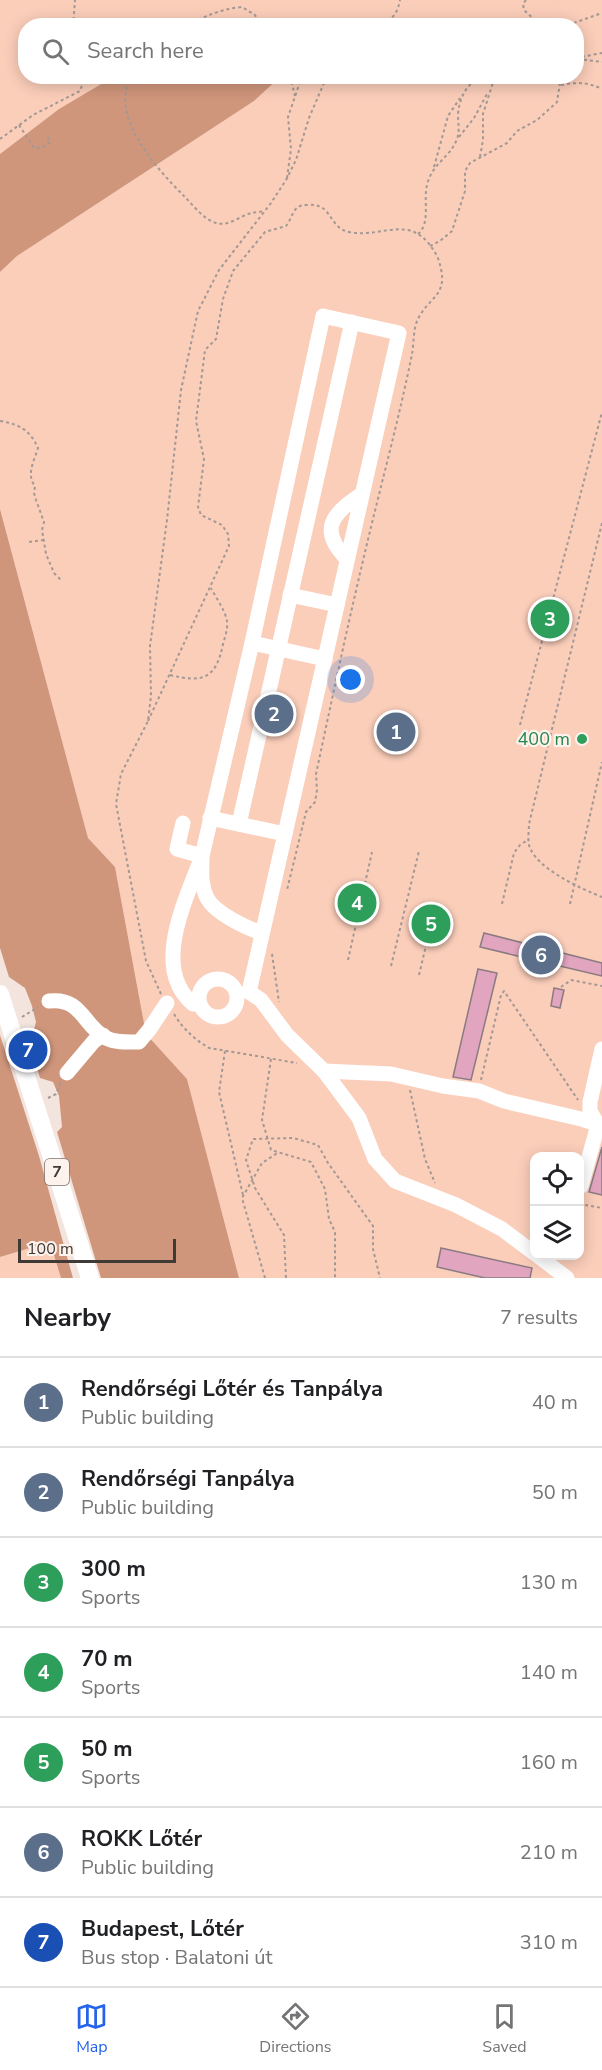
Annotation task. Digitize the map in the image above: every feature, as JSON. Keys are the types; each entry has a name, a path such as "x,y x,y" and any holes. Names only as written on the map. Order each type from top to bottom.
{"main road":[{"name":"7","path":"0,994 90,1278"}],"lane":[{"path":"200,1004 193,1004 181,990 175,974 173,960 175,936 202,856 252,643 323,316 399,333 262,933 243,993 232,1010 226,1016 217,1017 209,1015 200,1004 199,993 203,986 210,980 219,979 227,981 243,993 261,1000 287,1035 321,1069 359,1118 375,1159 395,1181 456,1205 502,1229 530,1250"},
{"path":"239,824 352,322"},
{"path":"347,559 332,540 330,527 335,516 345,505 362,494"},
{"path":"306,526 330,527"},
{"path":"290,595 337,605"},
{"path":"252,643 325,659"},
{"path":"210,818 285,834"},
{"path":"183,823 177,849 202,856"},
{"path":"202,856 201,879 208,899 246,928 262,933"},
{"path":"49,1001 61,1000 78,1009 103,1035 121,1041 139,1042 167,1003"},
{"path":"67,1073 94,1041 103,1035"},
{"path":"600,1126 590,1112 590,1102 602,1049"},
{"path":"321,1069 391,1074 473,1091 600,1126"},
{"path":"584,1177 600,1126"},
{"path":"544,1260 567,1278"}],"path":[{"path":"74,18 75,0"},
{"path":"392,18 395,16 400,0"},
{"path":"526,0 523,4 524,10 533,18"},
{"path":"202,18 225,8 242,6 257,18"},
{"path":"584,19 602,13"},
{"path":"584,56 602,53"},
{"path":"584,59 602,62"},
{"path":"584,83 602,89"},
{"path":"0,139 19,124 61,99 80,91 82,84"},
{"path":"127,84 125,106 132,127 148,155 204,216 215,223 225,224 250,213 265,211"},
{"path":"292,84 295,96"},
{"path":"286,180 291,149 288,117 299,84"},
{"path":"321,1069 209,1047 182,1027 146,961 116,804 121,774 148,721 150,646 181,390 198,311 219,270 286,180 296,160 309,118 324,84"},
{"path":"418,234 425,222 426,186 434,167 448,116 470,84"},
{"path":"434,167 444,158 474,118 492,84"},
{"path":"430,246 441,241 452,231 465,191 465,171 470,164 507,143 517,131 537,120 557,102 560,85 566,84"},
{"path":"480,157 483,141 483,114 489,90"},
{"path":"457,139 462,94"},
{"path":"19,124 34,148 43,147 50,142 48,137"},
{"path":"520,724 602,412"},
{"path":"0,421 16,424 34,437 38,448 30,475 31,481 35,486 34,492 44,522 42,530 46,554 54,573 62,581"},
{"path":"602,523 529,824 530,848 540,861 574,886 602,897"},
{"path":"29,542 43,540"},
{"path":"170,675 187,679 198,678 209,674 220,662 227,621 211,587"},
{"path":"570,904 602,762"},
{"path":"502,904 514,853 529,839"},
{"path":"391,966 419,851"},
{"path":"348,960 372,852"},
{"path":"419,975 437,899"},
{"path":"561,987 571,980 602,986"},
{"path":"473,1091 481,1080 501,995 504,991 578,1100"},
{"path":"10,1024 49,1001"},
{"path":"225,1051 219,1092 242,1198 266,1278"},
{"path":"271,1059 262,1120 271,1150 311,1162 325,1189 329,1219 335,1232 335,1278"},
{"path":"36,1107 56,1094 67,1073"},
{"path":"410,1090 425,1159 436,1186"},
{"path":"286,1278 284,1236 253,1181 246,1160 253,1139 293,1138 318,1145 328,1163 373,1226 373,1249 380,1278"},
{"path":"243,1196 262,1162 279,1152"},
{"path":"584,1204 602,1208"}],"shaded area":[{"path":"0,0 602,0 602,1278 239,1278 187,1079 146,1034 115,867 88,838 0,509 0,272 17,256 254,101 272,84 584,84 584,18 18,18 18,84 101,84 59,109 0,154"},
{"path":"101,84 272,84 254,101 17,256 0,272 0,154 59,109"},
{"path":"0,509 88,838 115,867 146,1034 187,1079 239,1278 101,1278 57,1132 62,1127 59,1096 53,1082 40,1078 30,1044 36,1022 32,1006 25,988 9,977 0,948"},
{"path":"0,1035 39,1156 73,1278 61,1278 50,1242 0,1257"},
{"path":"50,1242 61,1278 0,1278 0,1257"}],"building":[{"path":"484,933 602,963 602,976 480,947"},
{"path":"478,969 497,973 471,1080 453,1077"},
{"path":"554,988 564,990 560,1008 551,1006"},
{"path":"602,1147 602,1195 589,1192"},
{"path":"441,1248 532,1268 530,1278 485,1278 437,1267"}],"place":[{"name":"300 m","path":"550,619"},
{"name":"Rendőrségi Tanpálya","path":"274,714"},
{"name":"Rendőrségi Lőtér és Tanpálya","path":"396,732"},
{"name":"400 m","path":"582,739"},
{"name":"70 m","path":"357,903"},
{"name":"50 m","path":"431,924"},
{"name":"ROKK Lőtér","path":"541,955"},
{"name":"Budapest, Lőtér","path":"28,1050"}]}
